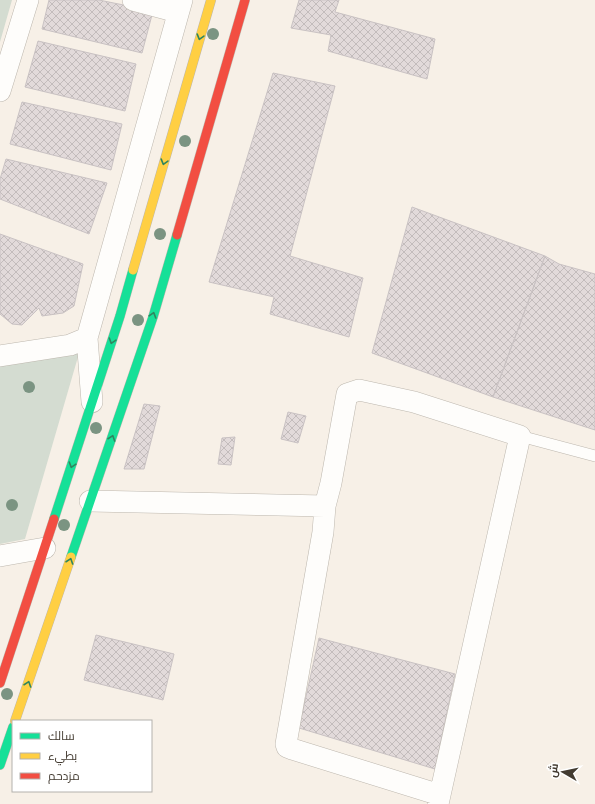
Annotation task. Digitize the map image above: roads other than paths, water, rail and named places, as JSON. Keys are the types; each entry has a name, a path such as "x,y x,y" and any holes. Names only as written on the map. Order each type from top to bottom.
{"main road":[{"path":"0,683 120,316 211,0"},
{"path":"15,720 153,317 245,0"},
{"path":"0,765 12,730"}],"street":[{"path":"0,92 28,0"},
{"path":"92,402 87,338 180,6 133,0"},
{"path":"0,356 70,346 87,338"},
{"path":"359,390 414,402 520,436 439,800 287,747 286,744 323,532 325,506 331,483 348,394 359,390"},
{"path":"90,502 325,506"},
{"path":"0,556 44,548"}],"lane":[{"path":"520,436 595,456"}]}
